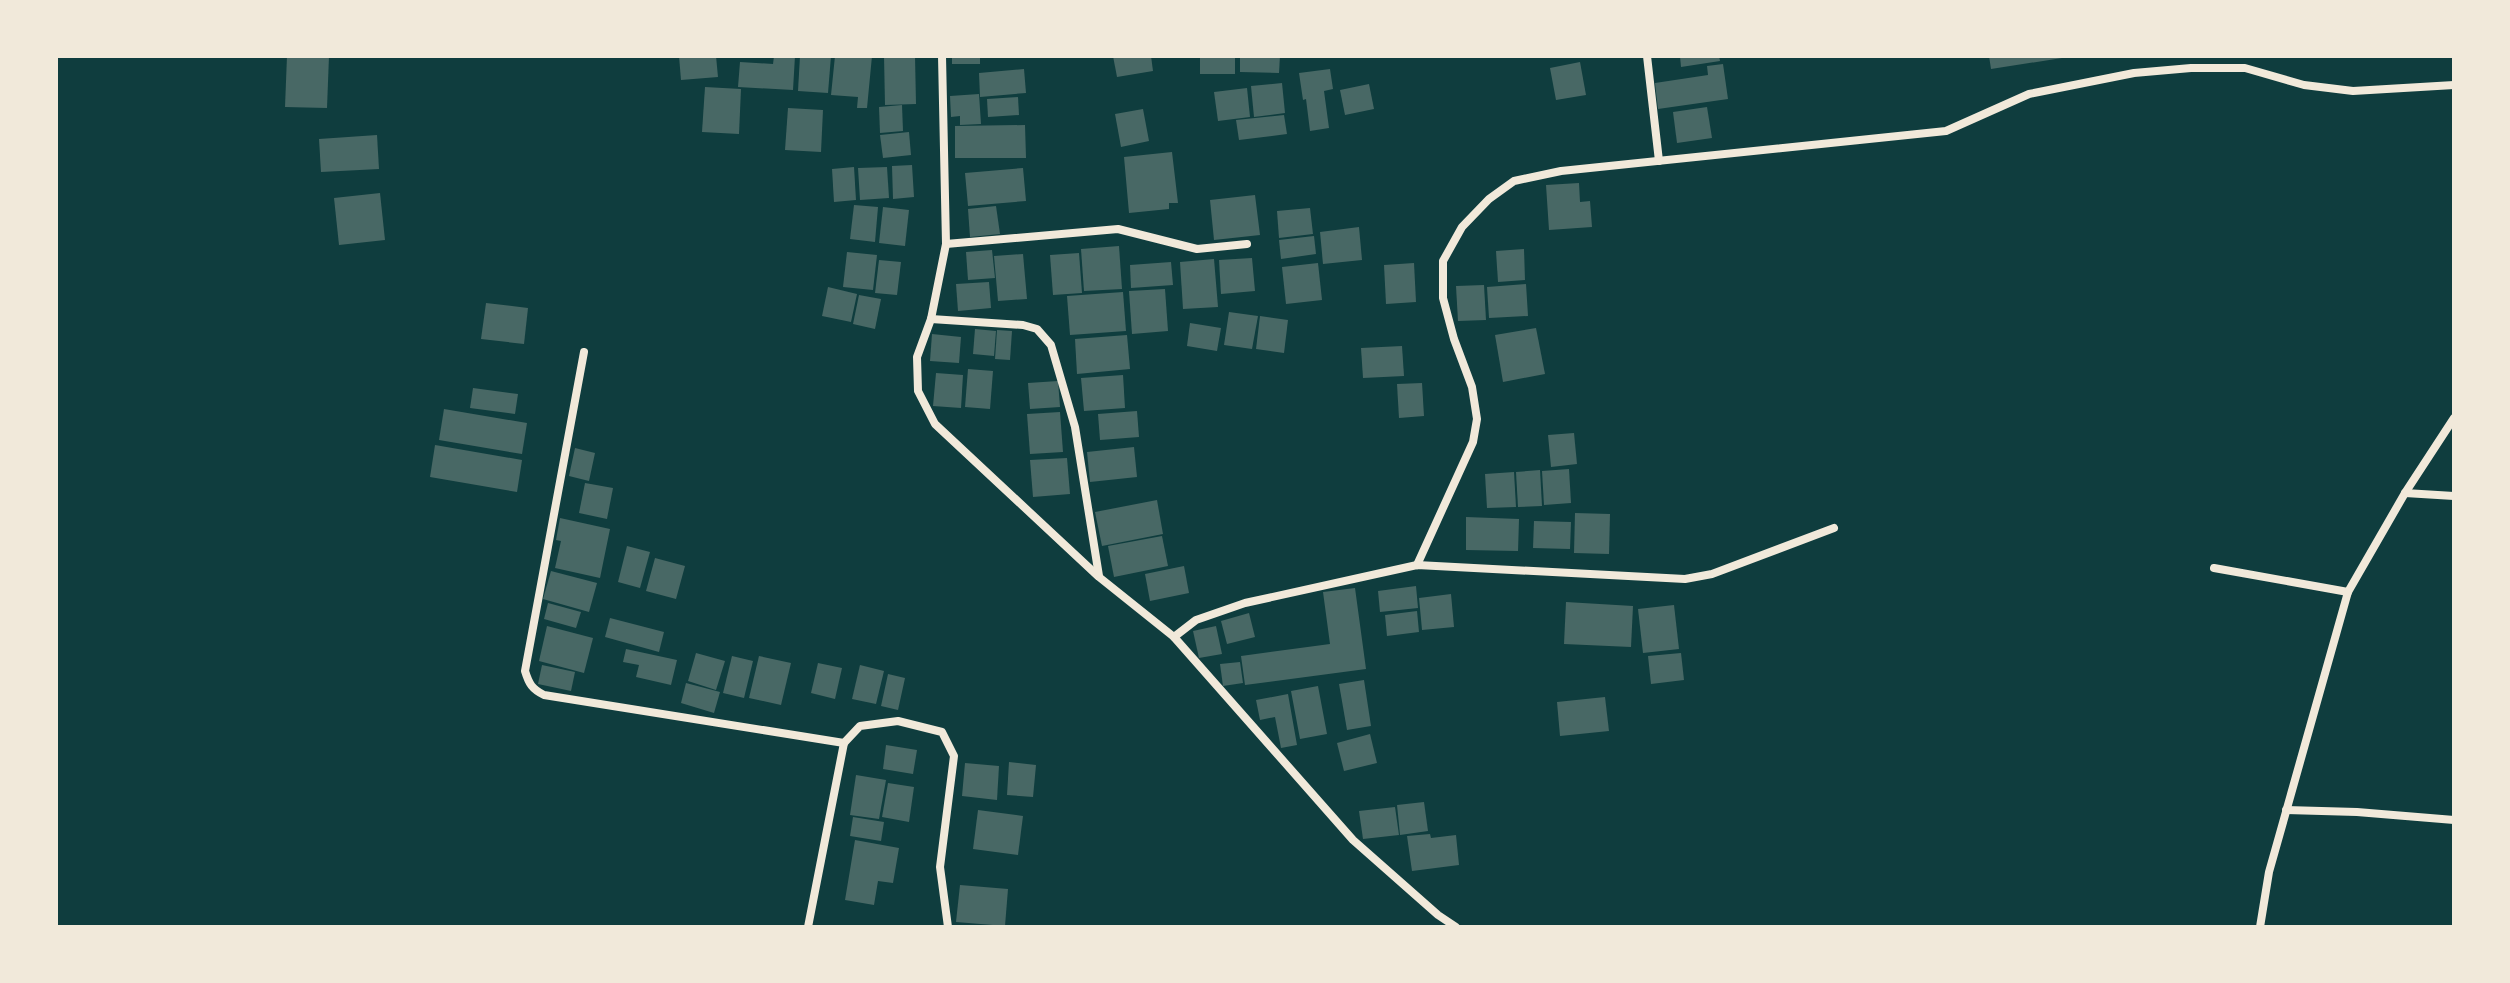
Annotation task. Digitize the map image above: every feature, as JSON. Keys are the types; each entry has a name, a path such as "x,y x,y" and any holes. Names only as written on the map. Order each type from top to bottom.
{"street":[{"path":"942,56 946,244 931,319 917,357 918,391 935,424 1099,577 1174,637 1353,840 1438,915 1456,927"},
{"path":"1647,56 1659,161"},
{"path":"1417,565 1473,442 1477,419 1472,387 1443,298 1443,261 1462,227 1489,199 1514,181 1561,171 1946,131 2029,94 2134,73 2191,68 2245,68 2304,85 2353,91 2454,85"},
{"path":"946,244 1118,229 1197,249 1247,244"},
{"path":"931,319 1023,325 1037,329 1051,345 1075,427 1099,577"},
{"path":"584,352 525,671 528,683 533,690 544,695 844,743"},
{"path":"2260,927 2269,872 2348,592 2405,493 2454,418"},
{"path":"2405,493 2454,496"},
{"path":"1174,637 1196,620 1245,603 1417,565 1685,579 1712,574 1834,528"},
{"path":"2214,568 2348,592"},
{"path":"808,927 844,743 860,726 898,721 942,732 954,756 940,867 948,927"},
{"path":"2286,810 2454,820"}],"building":[{"path":"287,56 329,56 327,108 285,107"},
{"path":"679,56 716,56 718,77 681,80"},
{"path":"774,56 795,56 793,90 738,87 740,62 773,64"},
{"path":"800,56 831,56 828,93 798,91"},
{"path":"835,56 872,56 867,108 857,108 858,97 831,95"},
{"path":"884,56 915,56 916,104 885,105"},
{"path":"952,56 980,56 980,64 952,64"},
{"path":"1113,56 1151,56 1153,71 1117,77"},
{"path":"1200,56 1235,56 1235,74 1200,74"},
{"path":"1240,56 1280,56 1279,73 1240,72"},
{"path":"1680,56 1719,56 1720,61 1681,67"},
{"path":"1989,56 2062,56 2062,58 1991,69"},
{"path":"1580,62 1586,95 1556,100 1550,68"},
{"path":"1723,64 1728,99 1658,109 1655,83 1708,75 1707,66"},
{"path":"1024,69 1026,93 980,97 979,73"},
{"path":"1330,69 1333,89 1324,91 1329,128 1310,131 1299,73"},
{"path":"1282,83 1285,113 1254,117 1251,86"},
{"path":"1369,84 1374,109 1345,115 1340,90"},
{"path":"705,87 741,89 739,134 702,132"},
{"path":"1247,88 1250,117 1218,121 1214,92"},
{"path":"979,94 981,124 960,125 960,116 951,117 950,96"},
{"path":"1018,97 1019,115 988,117 987,99"},
{"path":"902,105 903,131 880,133 879,107"},
{"path":"1707,107 1712,138 1677,143 1673,112"},
{"path":"788,108 823,110 821,152 785,150"},
{"path":"1143,109 1149,141 1121,147 1115,114"},
{"path":"1284,115 1287,134 1239,140 1236,120"},
{"path":"1025,125 1026,158 955,158 955,126"},
{"path":"909,132 911,155 883,158 880,135"},
{"path":"377,135 379,169 321,172 319,139"},
{"path":"1172,152 1178,203 1169,203 1169,209 1129,213 1124,157"},
{"path":"912,165 914,197 893,199 892,166"},
{"path":"854,167 856,200 834,202 832,169"},
{"path":"887,167 889,198 860,200 858,168"},
{"path":"1023,168 1026,201 968,206 965,173"},
{"path":"1579,183 1580,202 1590,201 1592,227 1549,230 1546,185"},
{"path":"380,193 385,240 339,245 334,198"},
{"path":"1255,195 1260,235 1214,240 1210,200"},
{"path":"854,205 878,207 875,242 850,239"},
{"path":"996,206 1000,234 970,237 968,209"},
{"path":"883,207 909,210 905,246 879,243"},
{"path":"1310,208 1313,234 1279,238 1277,211"},
{"path":"1359,227 1362,260 1323,264 1320,232"},
{"path":"1314,236 1316,254 1281,259 1279,240"},
{"path":"1119,246 1122,289 1084,291 1081,249"},
{"path":"1524,249 1525,280 1498,282 1496,251"},
{"path":"992,250 995,278 968,280 966,252"},
{"path":"847,252 877,255 873,290 843,287"},
{"path":"1079,253 1082,293 1053,295 1050,255"},
{"path":"1023,254 1027,299 998,301 994,256"},
{"path":"1252,258 1255,291 1221,294 1219,260"},
{"path":"1214,259 1218,307 1183,309 1180,262"},
{"path":"879,260 901,262 897,295 875,293"},
{"path":"1171,262 1173,285 1131,288 1130,265"},
{"path":"1318,263 1322,300 1286,304 1282,267"},
{"path":"1414,263 1416,302 1386,304 1384,265"},
{"path":"989,282 991,308 958,311 956,284"},
{"path":"1526,284 1528,316 1489,318 1487,287"},
{"path":"1484,285 1486,320 1458,321 1456,286"},
{"path":"828,287 857,294 851,322 822,316"},
{"path":"1165,289 1168,331 1132,334 1129,291"},
{"path":"1123,292 1126,331 1070,335 1067,296"},
{"path":"859,295 881,299 875,329 853,324"},
{"path":"486,303 528,308 524,344 481,339"},
{"path":"1229,312 1258,316 1252,349 1224,345"},
{"path":"1260,316 1288,320 1284,353 1256,349"},
{"path":"1190,323 1221,328 1217,351 1187,346"},
{"path":"1536,328 1545,374 1503,382 1495,335"},
{"path":"975,329 996,331 994,356 973,354"},
{"path":"997,330 1012,331 1010,360 995,359"},
{"path":"932,334 961,337 959,363 930,361"},
{"path":"1127,335 1130,369 1077,374 1075,339"},
{"path":"1402,346 1404,376 1363,378 1361,348"},
{"path":"968,369 993,371 990,409 965,407"},
{"path":"936,373 963,375 961,408 933,406"},
{"path":"1123,375 1125,408 1084,411 1081,378"},
{"path":"1058,381 1060,407 1030,409 1028,383"},
{"path":"1422,383 1424,416 1399,418 1397,384"},
{"path":"473,388 518,394 515,414 470,408"},
{"path":"444,409 527,423 522,454 439,440"},
{"path":"1137,411 1139,437 1100,440 1098,414"},
{"path":"1060,412 1063,452 1030,454 1027,414"},
{"path":"1574,433 1577,464 1551,467 1548,435"},
{"path":"435,445 522,460 517,492 430,477"},
{"path":"1134,447 1137,477 1090,482 1087,452"},
{"path":"575,448 595,453 589,481 569,476"},
{"path":"1067,458 1070,494 1033,497 1030,460"},
{"path":"1569,469 1571,503 1544,505 1542,471"},
{"path":"1540,470 1542,506 1518,507 1516,472"},
{"path":"1514,472 1516,507 1487,508 1485,474"},
{"path":"585,483 613,488 607,519 579,513"},
{"path":"1157,500 1163,534 1102,546 1095,512"},
{"path":"1575,513 1610,514 1609,554 1574,553"},
{"path":"1466,517 1519,519 1518,551 1466,550"},
{"path":"560,518 610,529 600,578 555,568 561,541 556,540"},
{"path":"1534,521 1571,522 1570,549 1533,548"},
{"path":"1162,536 1168,566 1114,577 1108,546"},
{"path":"627,546 650,552 640,588 618,582"},
{"path":"655,558 685,566 676,599 646,591"},
{"path":"1184,566 1189,593 1150,601 1145,574"},
{"path":"551,571 597,583 589,612 543,599"},
{"path":"1416,586 1418,608 1380,612 1378,591"},
{"path":"1355,588 1366,669 1245,685 1241,656 1330,644 1323,592"},
{"path":"1451,594 1454,627 1422,630 1419,598"},
{"path":"1566,602 1633,606 1631,647 1564,644"},
{"path":"548,603 581,612 576,628 544,619"},
{"path":"1674,605 1679,649 1643,653 1638,609"},
{"path":"1417,611 1419,632 1387,636 1385,615"},
{"path":"1249,613 1255,637 1227,644 1221,621"},
{"path":"610,618 664,632 659,652 605,637"},
{"path":"547,626 593,638 584,673 539,661"},
{"path":"1216,626 1222,654 1199,658 1193,631"},
{"path":"626,649 677,660 671,685 636,677 639,665 623,662"},
{"path":"696,653 725,661 716,690 688,681"},
{"path":"1681,653 1684,680 1651,684 1648,656"},
{"path":"732,656 753,661 744,698 723,693"},
{"path":"759,656 791,663 781,705 749,698"},
{"path":"1240,662 1243,683 1223,686 1220,664"},
{"path":"818,663 842,668 835,699 811,693"},
{"path":"542,665 575,672 571,691 538,684"},
{"path":"860,665 884,671 876,704 852,699"},
{"path":"888,674 905,678 898,710 881,706"},
{"path":"1364,680 1371,726 1347,730 1339,684"},
{"path":"686,683 720,692 714,713 681,703"},
{"path":"1318,686 1327,734 1300,739 1291,691"},
{"path":"1288,694 1297,745 1281,748 1275,717 1260,720 1256,700"},
{"path":"1605,697 1609,731 1560,736 1557,702"},
{"path":"1370,734 1377,763 1344,771 1337,743"},
{"path":"886,745 917,750 913,774 883,769"},
{"path":"1009,762 1036,765 1033,797 1007,795"},
{"path":"965,763 999,766 997,800 962,796"},
{"path":"856,775 886,780 879,819 850,815"},
{"path":"888,783 914,787 909,822 882,817"},
{"path":"1424,802 1428,831 1400,835 1397,805"},
{"path":"1395,807 1399,835 1363,839 1359,811"},
{"path":"978,810 1023,816 1018,855 973,849"},
{"path":"853,817 884,822 881,841 850,836"},
{"path":"1430,834 1431,838 1456,835 1459,865 1412,871 1407,836"},
{"path":"855,840 899,848 893,883 878,881 874,905 845,900"},
{"path":"960,885 1008,889 1005,926 956,922"}]}
